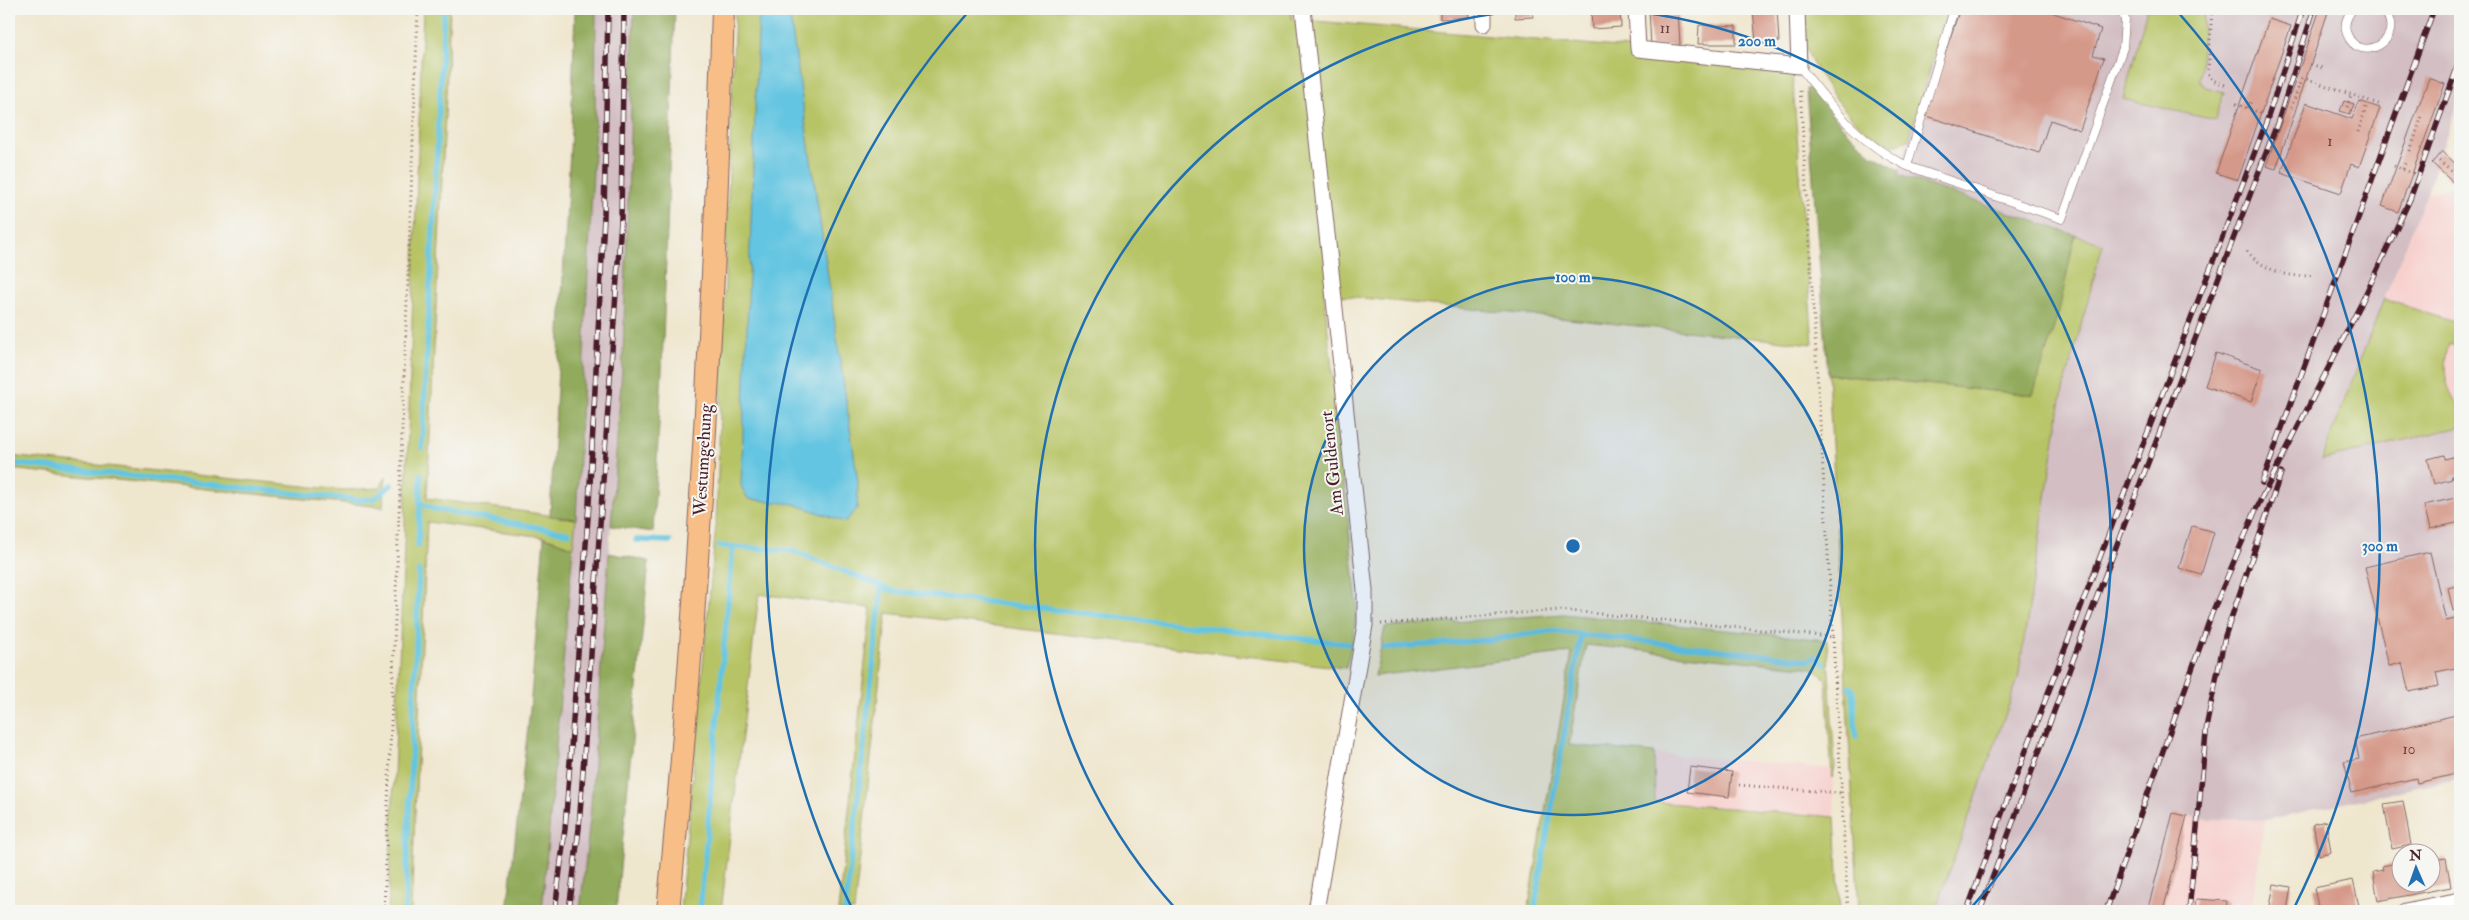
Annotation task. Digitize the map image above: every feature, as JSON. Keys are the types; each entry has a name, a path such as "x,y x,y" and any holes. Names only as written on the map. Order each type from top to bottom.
{"main road":[{"name":"Westumgehung","path":"668,911 682,773 696,577 719,144 723,9"}],"street":[{"name":"Am Guldenort","path":"1303,9 1365,590 1365,625 1316,911"},
{"path":"1484,9 1484,24"},
{"path":"1636,9 1638,50 1799,66 1797,9"},
{"path":"2405,911 2460,900"}],"lane":[{"path":"1907,166 1954,9"},
{"path":"1799,66 1849,126 1876,150 1907,166 2062,219 2123,48 2125,19 2120,9"},
{"path":"2353,9 2346,21 2345,29 2352,43 2366,49 2380,45 2389,35 2390,20 2383,9"}],"path":[{"path":"384,911 418,9"},
{"path":"2212,9 2208,73 2212,80 2228,86"},
{"path":"2311,64 2322,68"},
{"path":"1799,66 1848,911"},
{"path":"2291,108 2303,75"},
{"path":"2306,79 2381,105"},
{"path":"2347,107 2351,95"},
{"path":"2248,108 2251,101"},
{"path":"2236,104 2263,114"},
{"path":"2358,132 2367,104"},
{"path":"2410,151 2422,116"},
{"path":"2403,170 2406,161"},
{"path":"2439,161 2460,179"},
{"path":"2394,166 2415,174"},
{"path":"2248,251 2255,260 2286,274 2301,277 2314,275"},
{"path":"1365,625 1560,610 1833,636"},
{"path":"1739,785 1841,793"}],"shaded area":[{"path":"596,9 634,9 623,354 590,819 580,911 542,911 576,519 595,129"},
{"path":"1948,9 2460,9 2460,96 2427,193 2321,459 2460,427 2460,778 2265,820 2209,819 2173,813 2148,911 1935,911 2018,679 2061,399 2103,244 1898,175"},
{"path":"2460,186 2460,427 2343,401 2427,193"},
{"path":"1654,753 1832,769 1835,817 1655,802"},
{"path":"2173,813 2209,819 2265,820 2251,911 2148,911"}],"green space":[{"path":"423,9 450,9 427,498 576,519 573,547 544,537 427,522 411,911 388,911 404,549"},
{"path":"575,9 596,9 595,129 576,519 550,516 571,131"},
{"path":"634,9 675,9 662,370 653,532 611,526 623,354"},
{"path":"735,9 1291,9 1292,19 1630,48 1631,56 1792,71 1813,344 1324,294 1357,604 1354,633 1346,668 887,613 854,911 838,911 871,608 759,594 721,911 680,911 716,526"},
{"path":"1804,9 1948,9 1909,139 1896,144 1881,141 1865,130 1849,115 1823,79 1807,51"},
{"path":"2147,9 2204,9 2200,81 2205,87 2224,92 2215,120 2123,99"},
{"path":"1810,88 1843,127 1872,155 1900,170 1899,175 2075,235 2059,311 2033,395 1828,374 1806,89"},
{"path":"2075,235 2103,244 2061,399 2018,679 1935,911 1859,911 1828,374 2033,395"},
{"path":"2384,299 2460,324 2457,346 2449,344 2445,369 2448,385 2460,407 2460,427 2321,460"},
{"path":"9,456 343,490 380,488 386,477 383,507 9,469"},
{"path":"544,537 573,547 542,911 507,911 530,709"},
{"path":"609,553 649,561 616,911 580,911 590,819"},
{"path":"1563,614 1827,640 1835,768 1832,778 1826,679 1813,668 1586,645 1569,745 1654,753 1655,802 1835,817 1840,911 1528,911 1572,652 1375,676 1385,627"}],"water":[{"path":"759,9 789,9 858,482 857,509 845,522 794,504 748,499 741,486"}],"building":[{"path":"1440,9 1468,9 1469,17 1440,19"},
{"path":"1515,9 1532,9 1533,17 1515,18"},
{"path":"1591,9 1620,9 1621,27 1592,29"},
{"path":"1649,9 1678,9 1680,45 1651,46"},
{"path":"1753,9 1777,9 1779,42 1756,44"},
{"path":"1960,9 2042,9 2101,29 2093,55 2104,58 2080,130 2050,120 2039,153 1924,115"},
{"path":"2320,9 2329,9 2276,169 2266,166"},
{"path":"2269,19 2291,26 2238,180 2216,173"},
{"path":"1699,25 1736,26 1736,44 1698,44"},
{"path":"2429,78 2445,84 2398,212 2382,206"},
{"path":"2344,101 2354,104 2350,114 2340,111"},
{"path":"2359,101 2380,108 2359,167 2351,164 2341,193 2281,173 2306,103 2352,119"},
{"path":"2442,151 2460,168 2460,189 2432,163"},
{"path":"2216,353 2262,369 2251,402 2205,386"},
{"path":"2444,455 2445,459 2460,455 2460,473 2451,476 2452,479 2434,484 2428,459"},
{"path":"2460,497 2460,522 2430,529 2424,505"},
{"path":"2192,526 2214,532 2201,575 2179,568"},
{"path":"2430,552 2446,621 2460,618 2460,667 2436,672 2439,686 2409,692 2402,663 2389,666 2365,567"},
{"path":"2460,585 2460,609 2453,611 2448,588"},
{"path":"2460,714 2460,773 2417,783 2416,778 2352,793 2344,762 2359,759 2355,739"},
{"path":"1690,767 1732,772 1729,797 1687,792"},
{"path":"2403,801 2410,842 2392,842 2392,849 2384,804"},
{"path":"2173,813 2187,816 2163,911 2148,908"},
{"path":"2326,821 2331,852 2319,855 2313,824"},
{"path":"2446,858 2451,887 2442,889 2442,859"},
{"path":"2392,864 2392,892 2425,892 2378,901 2373,872 2383,870 2382,866"},
{"path":"2353,880 2359,906 2336,911 2319,911 2314,888"},
{"path":"2274,884 2291,887 2287,911 2269,911"},
{"path":"2196,899 2227,901 2226,911 2194,911"}],"waterway":[{"path":"422,448 444,9"},
{"path":"9,463 357,500 374,499 391,485"},
{"path":"421,475 420,503 434,509 569,533"},
{"path":"418,546 420,503"},
{"path":"636,540 670,541"},
{"path":"719,546 794,551 893,591 1349,644"},
{"path":"700,911 733,547"},
{"path":"405,911 419,571"},
{"path":"845,911 882,586"},
{"path":"1384,648 1489,640 1550,631 1809,660 1816,657 1824,664"},
{"path":"1534,911 1581,635"},
{"path":"1849,687 1853,690 1856,737"}],"railway":[{"path":"555,911 565,829 589,504 604,217 608,9"},
{"path":"569,911 579,828 621,220 624,9"},
{"path":"1967,911 2001,816 2267,120 2303,9"},
{"path":"1980,911 2079,644 2277,124 2314,9"},
{"path":"2262,483 2434,9"},
{"path":"2106,911 2212,613 2257,507 2361,304 2410,199 2460,60"},
{"path":"2189,911 2207,723 2225,636 2281,473"}]}
